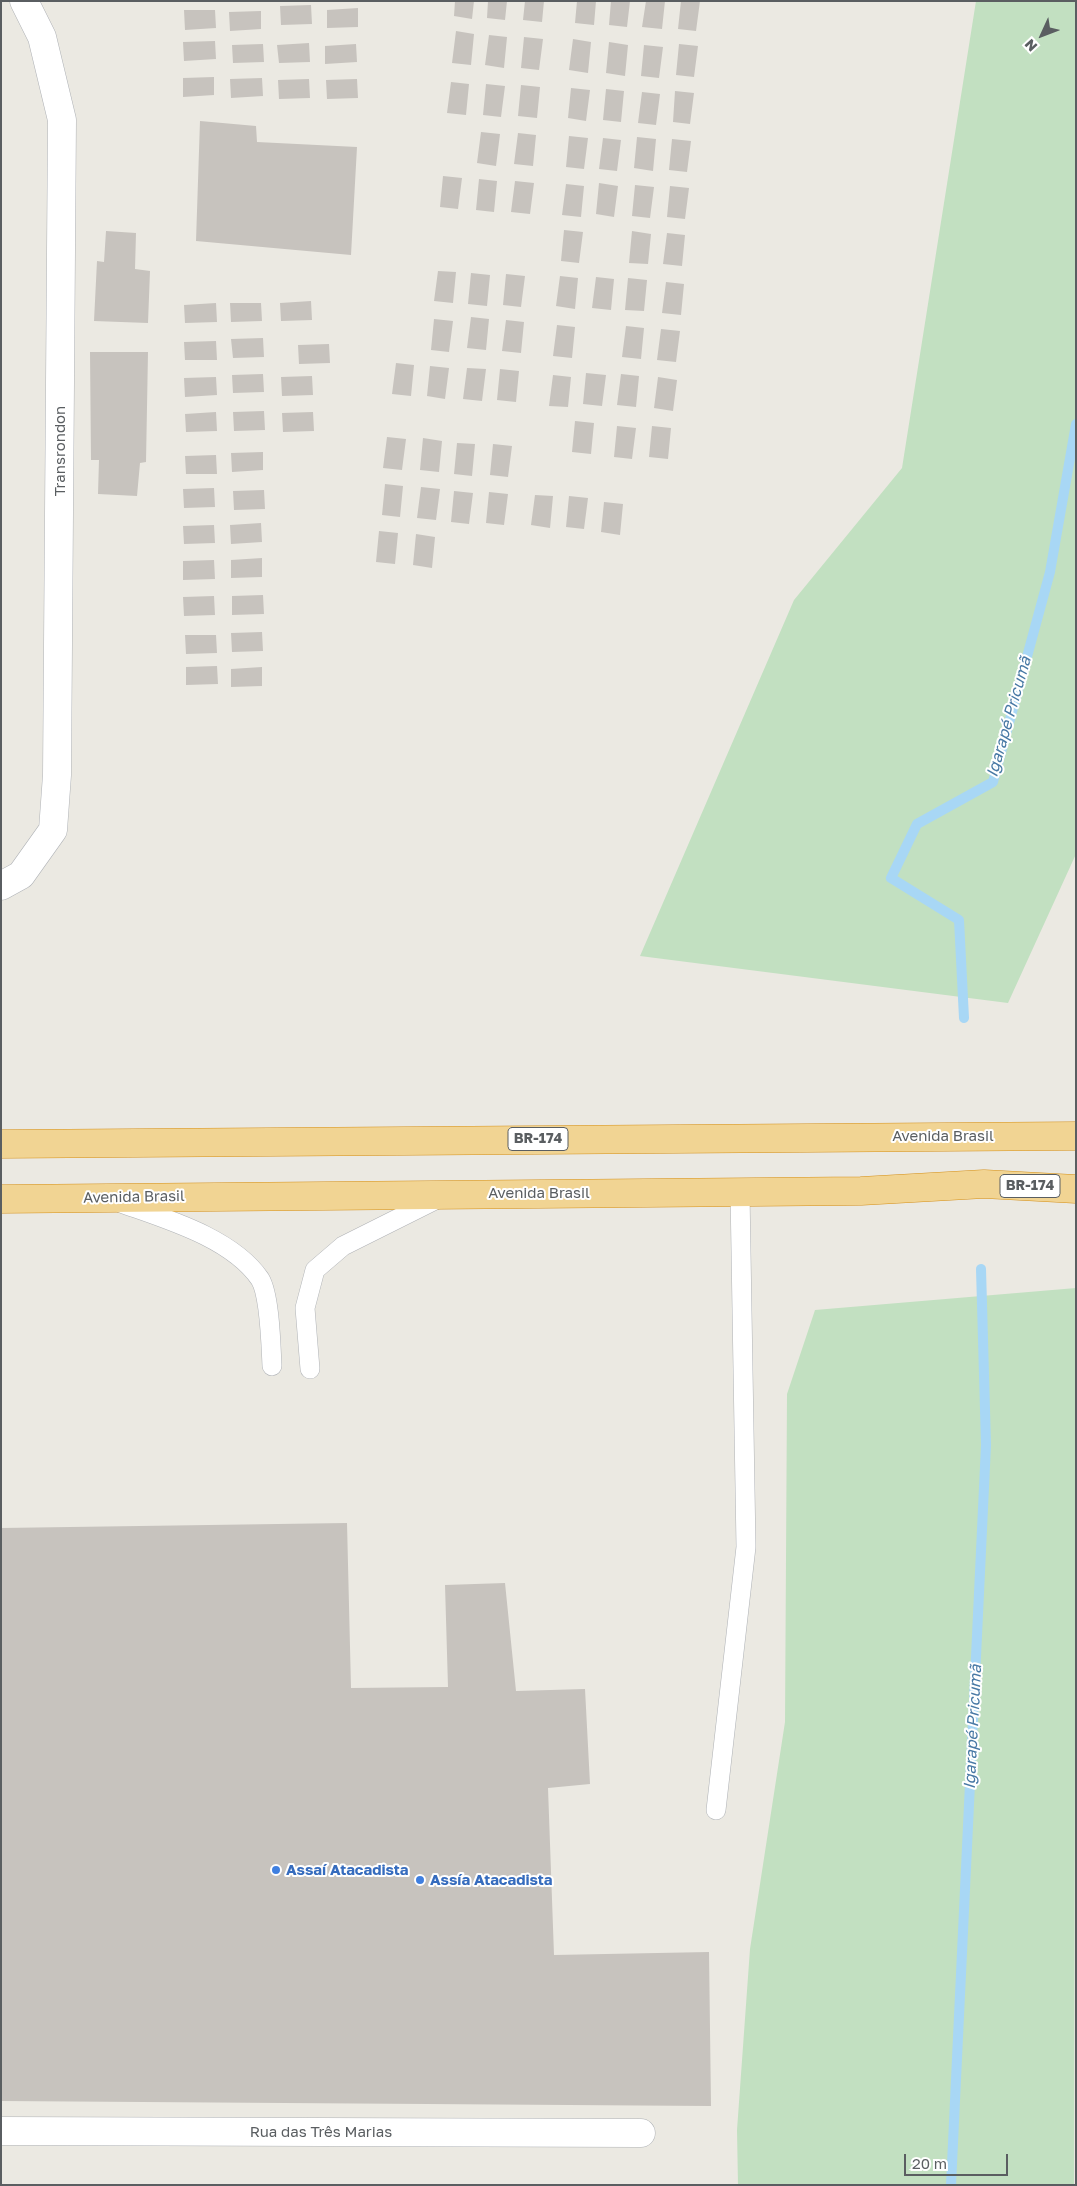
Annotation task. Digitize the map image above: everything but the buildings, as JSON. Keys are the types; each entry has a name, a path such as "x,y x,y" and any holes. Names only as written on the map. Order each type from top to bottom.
{"highway":[{"name":"Avenida Brasil","path":"1,1144 1076,1136"},
{"name":"Avenida Brasil","path":"1,1199 861,1191 984,1184 1076,1188"}],"street":[{"name":"Transrondon","path":"1,886 20,875 53,830 57,774 62,120 42,37 24,1"},
{"name":"Rua das Três Marias","path":"1,2131 641,2133"}],"lane":[{"path":"716,1810 746,1547 740,1192"},
{"path":"310,1369 305,1308 315,1270 343,1246 447,1194"},
{"path":"103,1197 172,1221 234,1252 261,1281 271,1327 272,1366"}],"green space":[{"path":"976,1 1076,1 1076,854 1008,1003 640,956 794,600 902,468"},
{"path":"1076,1288 1074,2185 738,2185 737,2130 750,1949 785,1722 787,1394 815,1310"}],"waterway":[{"name":"Igarapé Pricumã","path":"964,1018 959,920 891,878 917,824 993,782 1050,572 1076,424"},
{"name":"Igarapé Pricumã","path":"951,2185 986,1445 981,1269"}],"place":[{"name":"Assaí Atacadista","path":"276,1870"},
{"name":"Assía Atacadista","path":"420,1880"}]}
